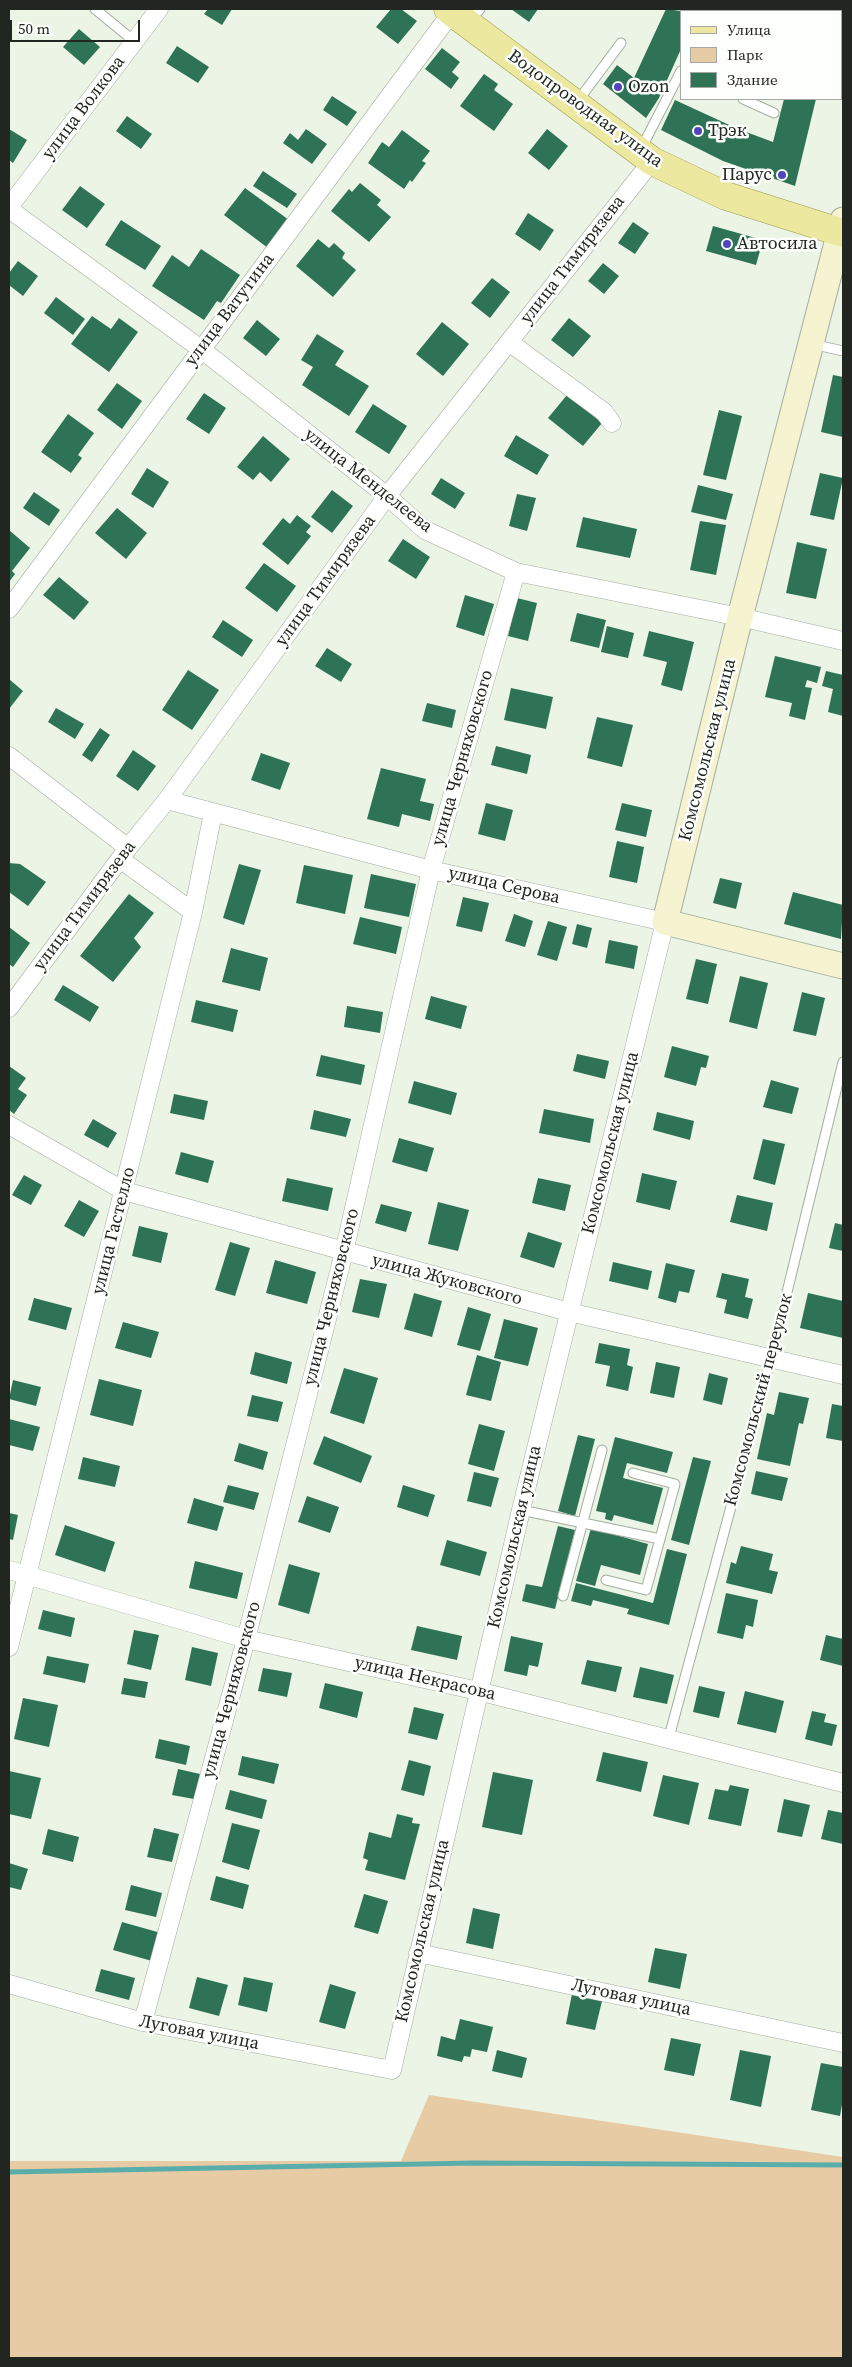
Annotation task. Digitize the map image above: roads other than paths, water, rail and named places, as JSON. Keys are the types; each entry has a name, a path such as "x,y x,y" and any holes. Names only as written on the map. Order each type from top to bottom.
{"main road":[{"name":"Водопроводная улица","path":"462,13 576,104 646,156 726,196 842,228"},
{"name":"Комсомольская улица","path":"665,922 740,617 842,228"},
{"name":"улица Серова","path":"665,922 843,966"}],"street":[{"name":"улица Волкова","path":"9,208 159,9"},
{"name":"улица Ватутина","path":"9,609 201,349 462,13"},
{"name":"улица Тимирязева","path":"9,1008 124,853 167,800 387,496 509,342 646,156"},
{"name":"улица Менделеева","path":"9,208 201,349 387,496 425,530 516,572 740,617 843,641"},
{"path":"509,342 604,412 612,423"},
{"name":"улица Черняховского","path":"143,2022 246,1639 344,1252 431,870 516,572"},
{"path":"9,756 193,912"},
{"name":"улица Серова","path":"167,800 431,870 665,922"},
{"name":"улица Гастелло","path":"9,1646 193,912 213,813"},
{"name":"Комсомольская улица","path":"392,2070 521,1510 665,922"},
{"name":"улица Жуковского","path":"9,1125 124,1192 569,1312 843,1375"},
{"name":"улица Некрасова","path":"9,1570 246,1639 478,1691 669,1737 843,1783"},
{"name":"Луговая улица","path":"418,1953 843,2043"},
{"name":"Луговая улица","path":"9,1984 143,2022 392,2070"}],"lane":[{"path":"95,9 134,41"},
{"path":"576,104 622,43"},
{"path":"646,156 680,73"},
{"path":"745,100 774,113"},
{"path":"812,344 843,352"},
{"name":"Комсомольский переулок","path":"669,1737 771,1358 843,1062"},
{"path":"563,1596 602,1450"},
{"path":"606,1580 646,1590 674,1484 632,1473"},
{"path":"521,1510 575,1523 582,1522 660,1539"}],"waterway":[{"path":"9,2172 473,2163 843,2165"}],"place":[{"name":"Ozon","path":"618,87"},
{"name":"Трэк","path":"698,131"},
{"name":"Парус","path":"782,175"},
{"name":"Автосила","path":"727,244"}]}
